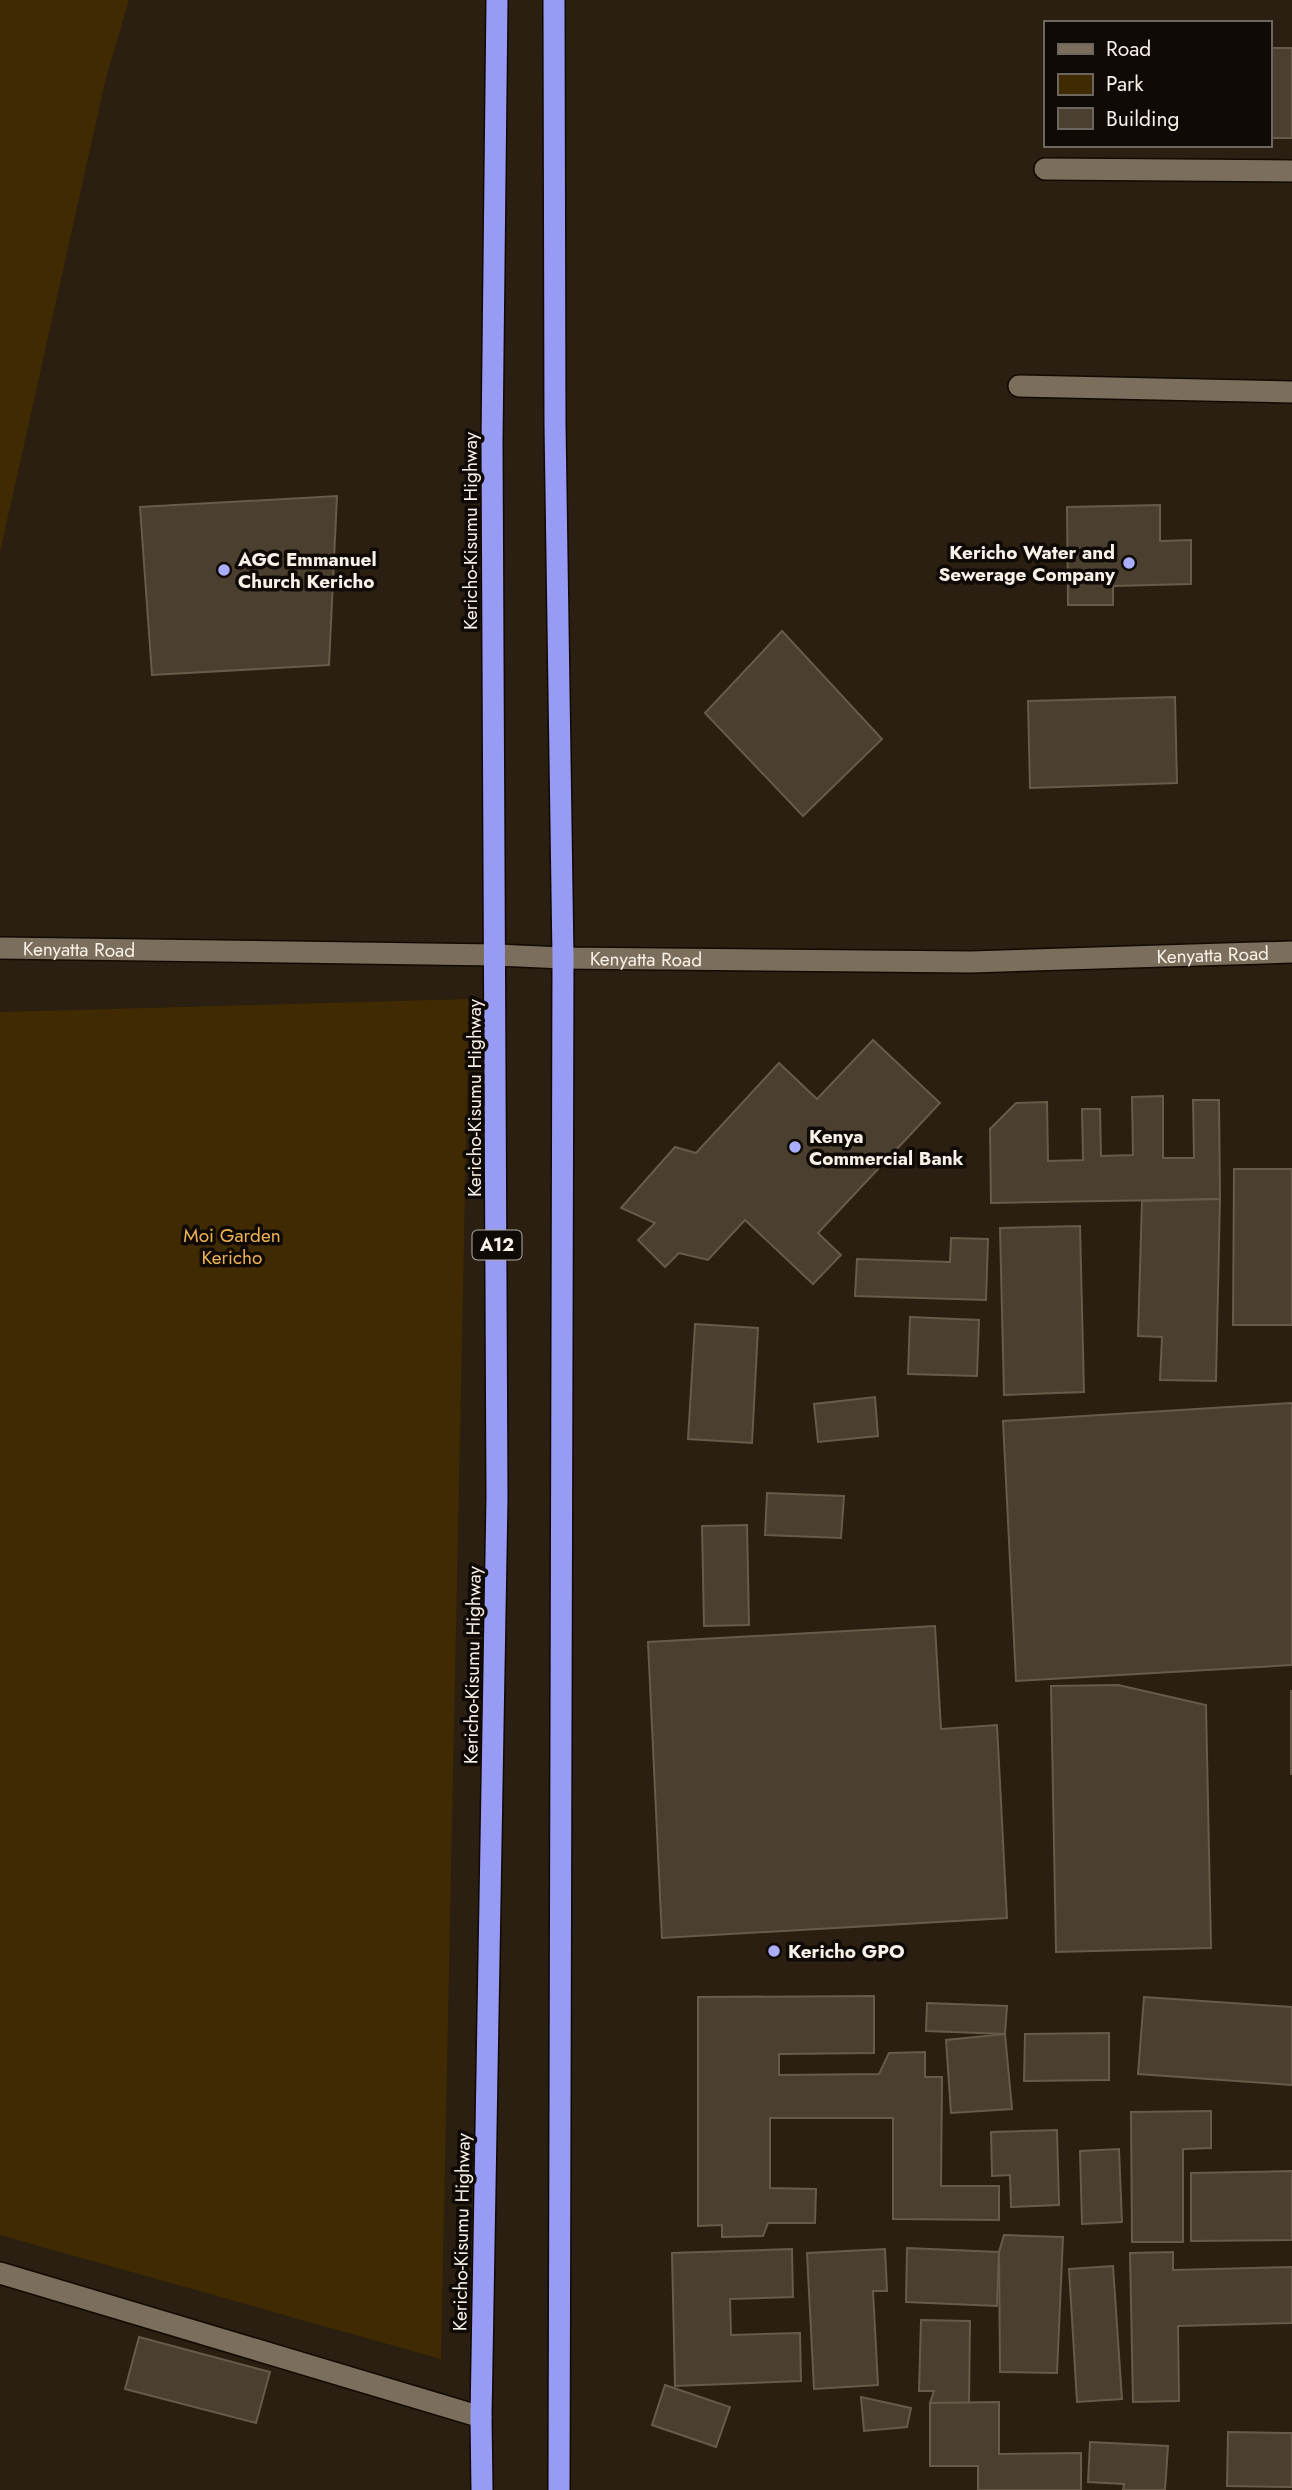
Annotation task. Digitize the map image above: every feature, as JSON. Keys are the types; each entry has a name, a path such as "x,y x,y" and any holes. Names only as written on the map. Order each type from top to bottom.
{"highway":[{"name":"Kericho-Kisumu Highway","path":"482,2490 481,2417 498,1498 492,428 497,0"},
{"path":"554,0 555,424 563,958 559,2490"}],"street":[{"path":"1045,169 1292,171"},
{"path":"1019,386 1292,392"},
{"name":"Kenyatta Road","path":"0,948 971,962 1292,951"},
{"path":"0,2273 481,2417"}],"green space":[{"path":"0,0 129,0 106,78 0,552"},
{"name":"Moi Garden Kericho","path":"469,999 441,2359 0,2235 0,1012"}],"building":[{"path":"1271,48 1292,48 1292,138 1271,138"},
{"path":"337,496 329,665 152,675 140,507"},
{"name":"Kericho Water and Sewerage Company","path":"1160,505 1160,541 1191,540 1191,584 1113,586 1113,605 1068,605 1067,507"},
{"path":"782,631 882,739 803,816 705,713"},
{"path":"1175,697 1177,783 1030,788 1028,701"},
{"path":"873,1040 940,1103 818,1233 841,1255 813,1284 745,1220 708,1260 679,1253 665,1267 638,1240 655,1223 621,1208 675,1147 696,1153 779,1063 817,1099"},
{"path":"1163,1096 1163,1158 1194,1158 1193,1100 1219,1100 1220,1199 991,1203 990,1129 1016,1103 1047,1102 1048,1161 1083,1160 1082,1109 1100,1109 1101,1156 1133,1155 1132,1097"},
{"path":"1234,1169 1292,1169 1292,1325 1233,1325"},
{"path":"1220,1199 1216,1381 1160,1380 1162,1337 1138,1336 1142,1201"},
{"path":"1080,1226 1084,1392 1004,1395 1000,1228"},
{"path":"951,1238 988,1239 986,1300 855,1296 857,1259 950,1262"},
{"path":"910,1317 979,1320 977,1376 908,1374"},
{"path":"695,1324 758,1328 752,1443 688,1439"},
{"path":"875,1397 878,1436 818,1442 814,1404"},
{"path":"1292,1403 1292,1665 1016,1681 1003,1421"},
{"path":"767,1493 844,1496 841,1538 765,1535"},
{"path":"747,1525 749,1625 704,1626 702,1526"},
{"path":"935,1626 941,1729 997,1725 1007,1918 662,1938 648,1642"},
{"path":"1118,1685 1206,1705 1211,1948 1056,1952 1051,1686"},
{"path":"1292,1691 1292,1774 1291,1774"},
{"path":"874,1996 874,2053 779,2054 779,2075 879,2074 889,2053 925,2052 925,2077 942,2077 941,2186 999,2186 999,2220 893,2219 893,2118 770,2118 770,2188 816,2189 815,2223 768,2223 763,2236 722,2237 722,2225 698,2226 698,1997"},
{"path":"1144,1997 1292,2007 1292,2085 1138,2074"},
{"path":"927,2003 1007,2006 1005,2034 926,2031"},
{"path":"1109,2033 1109,2080 1024,2081 1025,2034"},
{"path":"1005,2034 1012,2109 951,2113 946,2040"},
{"path":"1211,2111 1211,2148 1183,2149 1183,2242 1132,2242 1131,2112"},
{"path":"1057,2130 1059,2205 1011,2207 1010,2175 992,2176 991,2132"},
{"path":"1119,2149 1122,2222 1082,2224 1080,2151"},
{"path":"1292,2171 1292,2240 1191,2241 1191,2173"},
{"path":"1004,2235 1063,2237 1057,2373 1000,2372 999,2252"},
{"path":"907,2248 999,2252 997,2306 906,2302"},
{"path":"792,2249 793,2297 730,2299 731,2335 800,2333 801,2381 675,2386 672,2253"},
{"path":"885,2249 887,2291 873,2291 878,2385 814,2389 807,2253"},
{"path":"1173,2252 1173,2270 1292,2267 1292,2323 1178,2326 1179,2401 1133,2402 1130,2253"},
{"path":"1113,2266 1122,2399 1077,2402 1069,2269"},
{"path":"921,2320 970,2321 969,2403 930,2403 934,2391 919,2391"},
{"path":"139,2337 270,2372 256,2423 125,2389"},
{"path":"665,2385 730,2407 716,2447 652,2425"},
{"path":"861,2397 911,2408 907,2427 864,2431"},
{"path":"999,2402 999,2454 1081,2453 1081,2490 978,2490 978,2466 930,2466 930,2403"},
{"path":"1228,2432 1292,2433 1292,2487 1227,2486"},
{"path":"1090,2442 1168,2446 1165,2490 1123,2490 1124,2484 1088,2482"}],"place":[{"name":"Kericho Water and Sewerage Company","path":"1129,563"},
{"name":"AGC Emmanuel Church Kericho","path":"224,570"},
{"name":"Kenya Commercial Bank","path":"795,1147"},
{"name":"Kericho GPO","path":"774,1951"}]}
